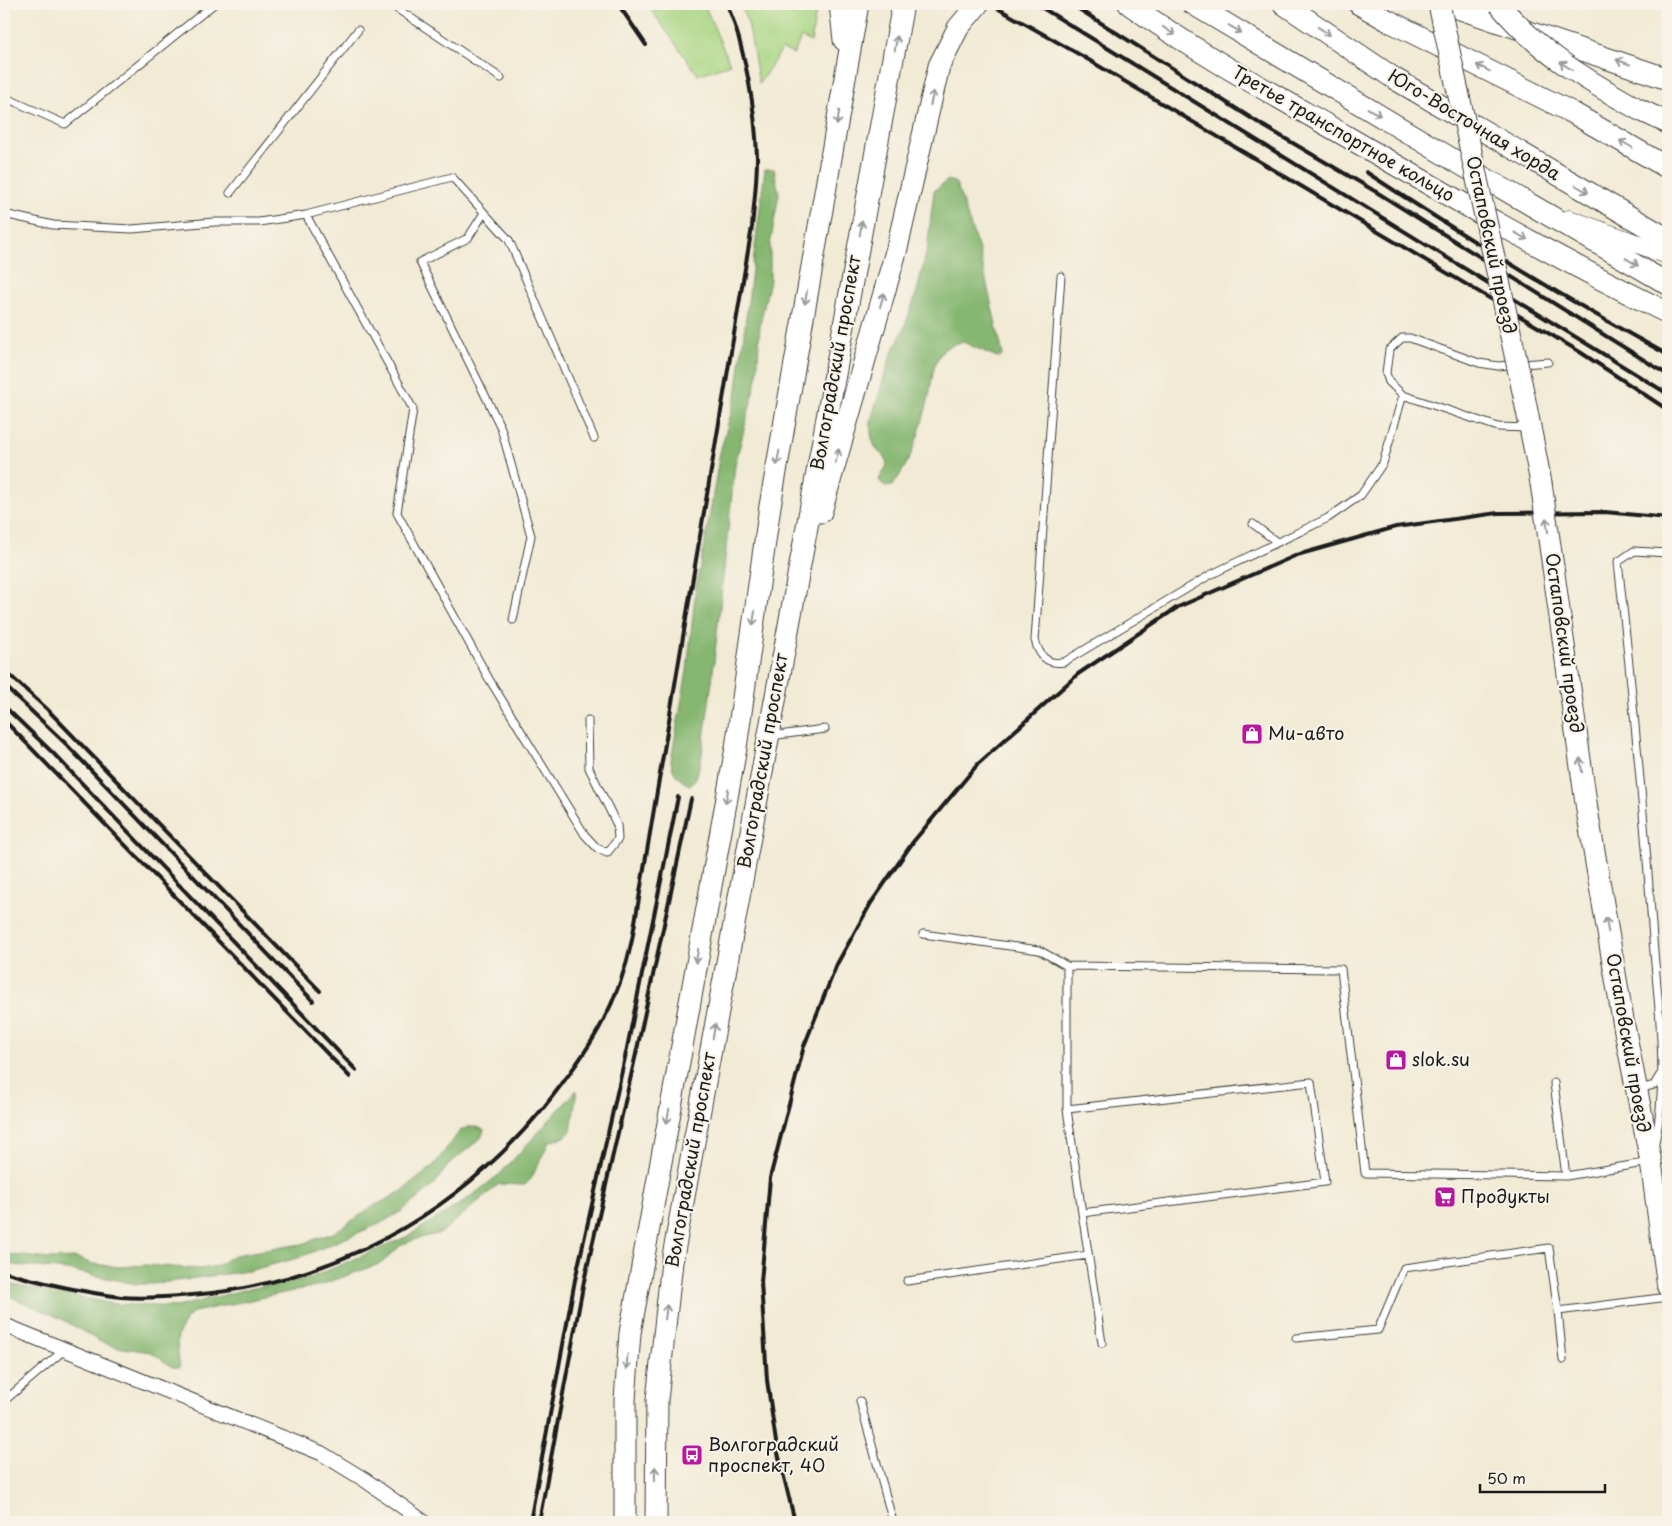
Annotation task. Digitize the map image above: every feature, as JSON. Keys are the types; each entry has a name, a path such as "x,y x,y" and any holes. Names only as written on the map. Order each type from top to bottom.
{"main road":[{"path":"840,4 846,70"},
{"name":"Волгоградский проспект","path":"625,1522 625,1400 630,1333 736,748 770,506 858,4"},
{"name":"Волгоградский проспект","path":"656,1522 657,1400 672,1262 903,4"},
{"path":"786,638 896,248 942,60 958,28 978,4"},
{"name":"Третье транспортное кольцо","path":"1129,4 1191,45 1456,200 1616,288 1668,313"},
{"path":"1193,4 1462,165 1545,211 1668,284"},
{"name":"Юго-Восточная хорда","path":"1284,4 1395,79 1668,239"},
{"path":"1359,4 1387,20 1573,113 1668,168"},
{"name":"Остаповский проезд","path":"1439,4 1541,483 1588,810 1650,1162 1668,1287"},
{"path":"1446,4 1668,79"},
{"path":"1499,4 1530,38 1550,55 1588,80 1668,125"}],"street":[{"path":"1545,211 1668,255"},
{"path":"4,1325 63,1351 322,1453 365,1480 424,1522"}],"lane":[{"path":"4,98 65,124 214,4"},
{"path":"390,4 501,78"},
{"path":"230,193 358,30"},
{"path":"4,214 53,225 132,229 214,222 259,222 306,215 452,177 508,240 594,438"},
{"path":"484,213 468,238 420,262 501,428 531,536 513,620"},
{"path":"306,215 413,409 397,513 489,679 585,835 597,848 607,853 618,839 617,825 589,768 588,720"},
{"path":"1061,276 1035,640 1038,651 1045,660 1055,664 1064,662 1210,575 1328,518 1361,495 1383,463 1403,395"},
{"path":"1530,428 1498,427 1403,395 1389,382 1385,362 1389,350 1402,338 1410,338 1480,363 1498,366 1548,362"},
{"path":"1253,524 1277,542"},
{"path":"923,934 1039,950 1067,966 1341,970 1365,1173 1566,1176 1650,1162 1659,1125 1662,1067 1646,843 1618,562 1634,551 1668,553"},
{"path":"768,736 825,729"},
{"path":"1067,966 1067,1110 1102,1343"},
{"path":"1636,1090 1654,1086 1660,1077 1662,1067"},
{"path":"1067,1110 1311,1082 1325,1182 1082,1213"},
{"path":"1554,1083 1566,1176"},
{"path":"1296,1338 1378,1330 1404,1268 1549,1248 1563,1360"},
{"path":"907,1281 1088,1256"},
{"path":"1558,1311 1668,1297"},
{"path":"4,1401 63,1351"},
{"path":"860,1401 893,1522"}],"green space":[{"path":"647,4 704,4 730,64 698,75"},
{"path":"740,4 817,4 811,42 801,37 794,54 782,49 759,84 749,27"},
{"path":"765,169 774,169 779,194 770,245 770,280 760,324 757,378 735,465 712,681 701,760 696,778 690,785 676,776 671,760 687,671 696,585 720,452 736,396"},
{"path":"948,180 956,183 979,250 1003,355 999,358 963,342 944,349 935,364 923,419 911,455 892,486 884,486 879,480 887,465 885,457 877,450 873,441 871,420 891,355 903,331 917,291 927,250 934,191"},
{"path":"577,1090 571,1131 565,1137 549,1142 531,1179 525,1185 499,1184 441,1233 401,1245 382,1263 321,1285 194,1312 183,1325 178,1337 180,1367 172,1367 151,1352 116,1347 99,1341 62,1319 4,1294 4,1283 115,1304 177,1307 243,1290 310,1278 406,1237 465,1201 500,1174"},
{"path":"468,1127 477,1127 484,1130 481,1138 449,1164 434,1185 402,1211 379,1224 298,1258 248,1271 153,1284 136,1284 68,1270 4,1264 4,1254 51,1259 77,1258 93,1264 119,1267 146,1265 200,1269 217,1266 232,1256 240,1254 302,1244 335,1232 372,1207 402,1191 433,1166 460,1131"}],"railway":[{"path":"618,4 646,45"},
{"path":"4,1272 91,1293 121,1297 156,1298 244,1288 294,1276 342,1259 388,1237 431,1211 471,1180 509,1146 544,1107 574,1068 599,1029 618,987 632,940 752,227 757,167 752,100 744,59 727,4"},
{"path":"990,4 1082,56 1580,352 1668,410"},
{"path":"1036,4 1668,394"},
{"path":"1071,4 1262,125 1378,193 1668,375"},
{"path":"1366,172 1515,267 1668,355"},
{"path":"795,1522 777,1449 767,1380 761,1282 770,1178 804,1046 837,964 871,903 913,842 978,764 1078,674 1178,607 1297,555 1396,527 1498,513 1605,512 1668,518"},
{"path":"4,670 47,709 320,991"},
{"path":"4,685 64,742 313,1001"},
{"path":"4,706 53,753 356,1070"},
{"path":"4,720 350,1077"},
{"path":"530,1522 575,1280 626,1053 678,797"},
{"path":"539,1522 584,1281 636,1054 691,799"}],"place":[{"name":"Ми-авто","path":"1252,734"},
{"name":"slok.su","path":"1396,1060"},
{"name":"Продукты","path":"1445,1197"},
{"name":"Волгоградский проспект, 40","path":"692,1455"}]}
